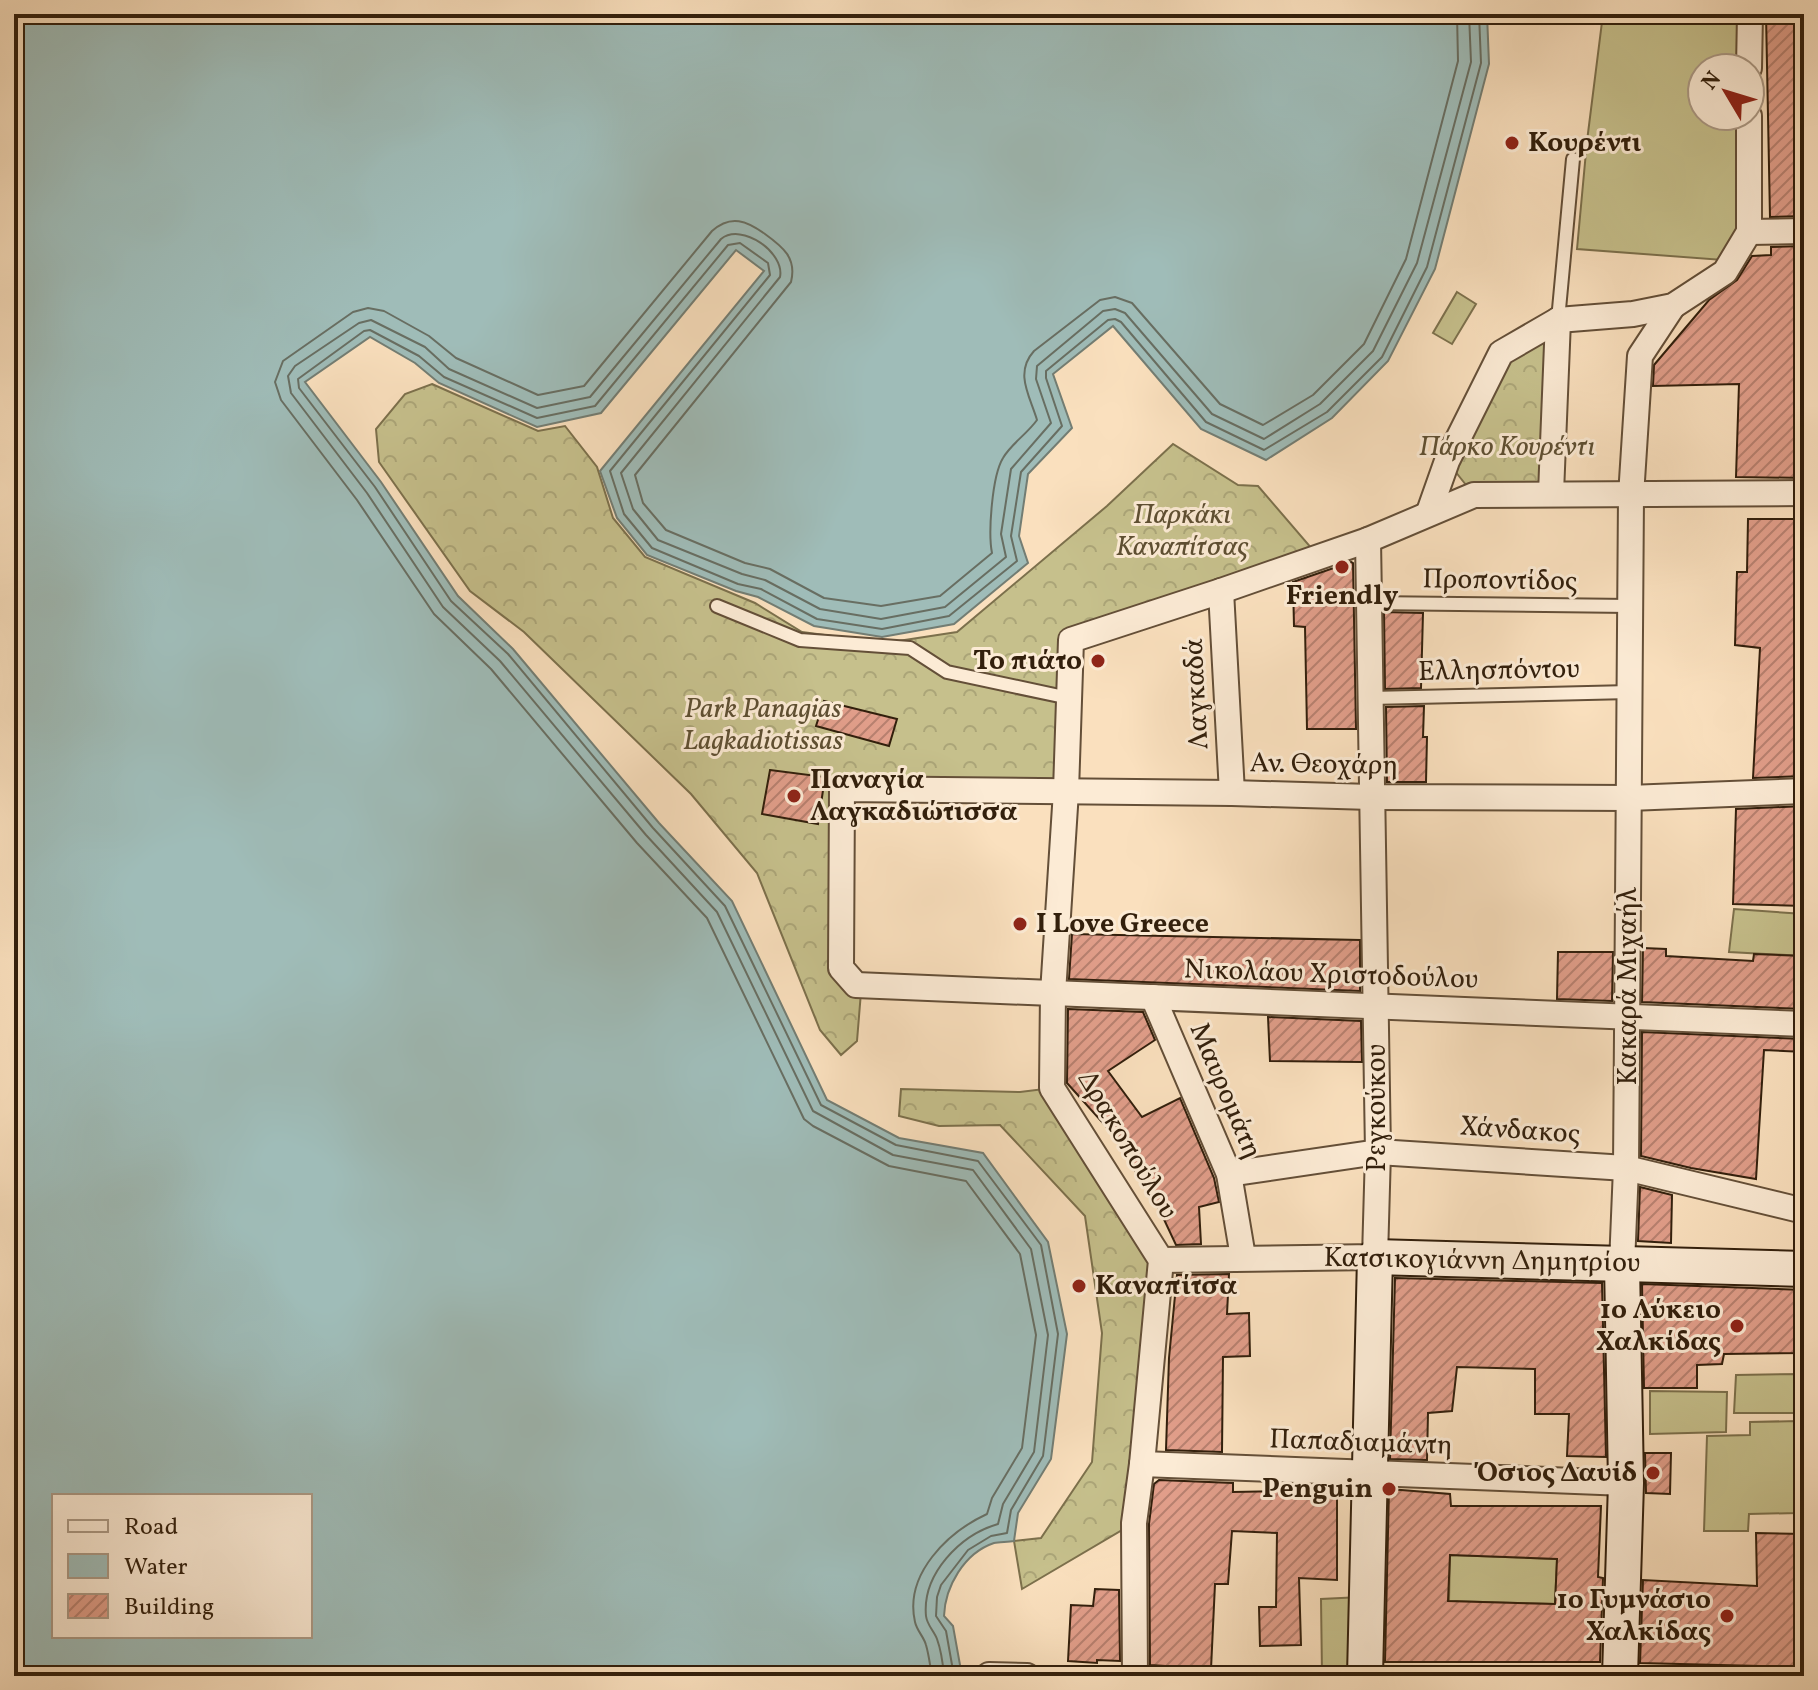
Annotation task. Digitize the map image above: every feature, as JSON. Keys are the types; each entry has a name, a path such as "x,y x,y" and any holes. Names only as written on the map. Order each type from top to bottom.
{"main road":[{"name":"Κατσικογιάννη Δημητρίου","path":"1375,1257 1804,1269"},
{"name":"Ρεγκούκου","path":"1365,1676 1375,1257"},
{"name":"Κακαρά Μιχαήλ","path":"1620,1676 1626,1483 1622,1264"}],"street":[{"path":"1749,52 1750,14"},
{"path":"1429,512 1447,461 1501,353 1558,320 1633,314 1673,306 1725,272 1749,232 1749,132"},
{"path":"1749,232 1804,231"},
{"name":"Κακαρά Μιχαήλ","path":"1622,1264 1628,1017 1631,496 1640,356 1673,306"},
{"path":"1551,493 1558,320"},
{"path":"1221,591 1368,540 1474,495 1804,493"},
{"name":"Ρεγκούκου","path":"1368,540 1378,1152 1375,1257"},
{"name":"Δρακοπούλου","path":"1135,1676 1134,1523 1161,1260 1052,1088 1053,993 1066,791 1071,640 1221,591"},
{"name":"Λαγκαδά","path":"1221,591 1232,793"},
{"name":"Αν. Θεοχάρη","path":"848,977 842,789 1629,798 1804,791"},
{"name":"Νικολάου Χριστοδούλου","path":"848,977 1053,993 1804,1024"},
{"name":"Μαυρομάτη","path":"1153,997 1229,1174 1243,1257"},
{"name":"Χάνδακος","path":"1229,1174 1378,1152 1626,1168 1804,1211"},
{"name":"Κατσικογιάννη Δημητρίου","path":"1161,1260 1375,1257"},
{"name":"Παπαδιαμάντη","path":"1142,1464 1626,1483"},
{"path":"989,1675 1027,1676"}],"lane":[{"path":"1558,320 1573,159"},
{"name":"Προποντίδος","path":"1369,603 1630,606"},
{"path":"717,606 800,640 910,648 947,672 1069,698"},
{"name":"Ελλησπόντου","path":"1370,698 1630,692"}],"green space":[{"path":"1603,14 1741,16 1741,52 1686,52 1686,132 1740,132 1739,224 1723,260 1577,249"},
{"path":"1457,292 1476,304 1452,344 1433,333"},
{"name":"Πάρκο Κουρέντι","path":"1558,320 1551,492 1474,495 1447,461 1501,353"},
{"name":"Park Panagias Lagkadiotissas","path":"432,384 538,431 565,426 597,467 613,518 645,557 755,603 802,632 885,643 957,632 1107,506 1173,444 1238,485 1258,486 1319,557 1071,640 1066,791 842,789 841,968 861,992 857,1041 841,1055 820,1030 757,873 691,794 524,632 470,591 379,462 376,429 405,394"},
{"path":"1734,909 1804,914 1804,956 1729,952"},
{"path":"1052,1088 1161,1260 1134,1523 1022,1589 1014,1541 1041,1538 1092,1462 1102,1333 1085,1216 1000,1125 939,1126 899,1116 901,1089 1020,1092"},
{"path":"1803,1374 1802,1413 1734,1413 1736,1375"},
{"path":"1650,1391 1727,1392 1726,1432 1650,1434"},
{"path":"1798,1421 1797,1513 1749,1514 1748,1531 1704,1531 1707,1436 1750,1435 1750,1422"},
{"path":"1450,1555 1557,1559 1555,1604 1449,1601"},
{"path":"1361,1597 1360,1676 1322,1674 1321,1599"}],"water":[{"path":"14,14 1487,14 1489,64 1435,269 1388,361 1332,418 1266,460 1201,429 1113,326 1053,374 1072,428 1028,474 1019,536 1028,563 954,624 882,637 814,626 758,597 647,555 617,518 600,471 764,271 736,250 601,413 537,427 439,383 415,363 370,337 305,382 381,482 458,596 513,649 659,823 732,901 827,1100 899,1138 983,1153 1048,1242 1067,1334 1051,1459 1018,1513 1014,1541 994,1543 983,1548 965,1563 952,1583 944,1616 953,1626 962,1676 14,1676"}],"building":[{"path":"1766,14 1804,14 1804,216 1770,217"},
{"path":"1804,246 1804,478 1736,477 1739,384 1653,386 1654,365 1709,300 1737,280 1752,256 1771,255 1771,247"},
{"path":"1748,519 1804,519 1804,776 1753,778 1760,648 1735,645 1737,572 1747,572"},
{"path":"1351,562 1356,729 1307,729 1305,627 1294,626 1293,582"},
{"path":"1384,612 1423,613 1421,688 1385,689"},
{"path":"824,701 897,719 889,746 816,726"},
{"path":"1424,706 1426,782 1387,782 1386,707"},
{"name":"Παναγία Λαγκαδιώτισσα","path":"770,770 825,777 818,824 762,814"},
{"path":"1804,806 1804,906 1733,904 1736,809"},
{"path":"1072,934 1360,940 1360,991 1069,979"},
{"path":"1643,948 1666,949 1666,956 1753,961 1754,954 1804,956 1804,1009 1642,1002"},
{"path":"1558,952 1613,952 1612,1001 1557,999"},
{"path":"1068,1009 1143,1012 1155,1040 1108,1071 1142,1117 1180,1098 1214,1178 1219,1202 1199,1207 1201,1244 1176,1245 1161,1213 1112,1133 1067,1083"},
{"path":"1268,1017 1361,1021 1362,1062 1270,1061"},
{"path":"1642,1032 1804,1039 1804,1052 1764,1050 1756,1179 1641,1156"},
{"path":"1640,1187 1672,1195 1671,1243 1638,1241"},
{"path":"1229,1274 1227,1314 1249,1313 1250,1356 1223,1357 1222,1452 1166,1450 1169,1358 1177,1275"},
{"path":"1395,1278 1602,1283 1606,1457 1567,1456 1569,1414 1535,1414 1535,1369 1457,1367 1452,1411 1428,1413 1427,1460 1390,1459"},
{"name":"1ο Λύκειο Χαλκίδας","path":"1642,1284 1804,1290 1804,1353 1724,1354 1722,1364 1697,1365 1697,1388 1644,1388"},
{"name":"Όσιος Δαυίδ","path":"1645,1453 1671,1453 1670,1494 1646,1493"},
{"path":"1159,1480 1233,1483 1233,1492 1337,1490 1337,1580 1299,1578 1301,1645 1260,1646 1259,1607 1276,1607 1277,1533 1232,1531 1228,1584 1215,1584 1211,1669 1150,1665 1149,1524 1154,1484"},
{"path":"1389,1489 1450,1494 1451,1506 1601,1506 1598,1577 1603,1578 1600,1662 1385,1662","holes":["1450,1555 1557,1559 1555,1604 1448,1601"]},
{"name":"1ο Γυμνάσιο Χαλκίδας","path":"1756,1533 1804,1534 1804,1667 1640,1663 1643,1580 1757,1586"},
{"path":"1095,1589 1119,1590 1120,1661 1068,1661 1071,1605 1093,1606"}],"place":[{"name":"Κουρέντι","path":"1512,143"},
{"name":"Friendly","path":"1342,567"},
{"name":"Το πιάτο","path":"1098,661"},
{"name":"Παναγία Λαγκαδιώτισσα","path":"794,796"},
{"name":"I Love Greece","path":"1020,924"},
{"name":"Καναπίτσα","path":"1079,1286"},
{"name":"1ο Λύκειο Χαλκίδας","path":"1737,1326"},
{"name":"Όσιος Δαυίδ","path":"1653,1473"},
{"name":"Penguin","path":"1389,1489"},
{"name":"1ο Γυμνάσιο Χαλκίδας","path":"1727,1616"}],"park label":[{"name":"Παρκάκι Καναπίτσας","path":"1182,531"}]}
